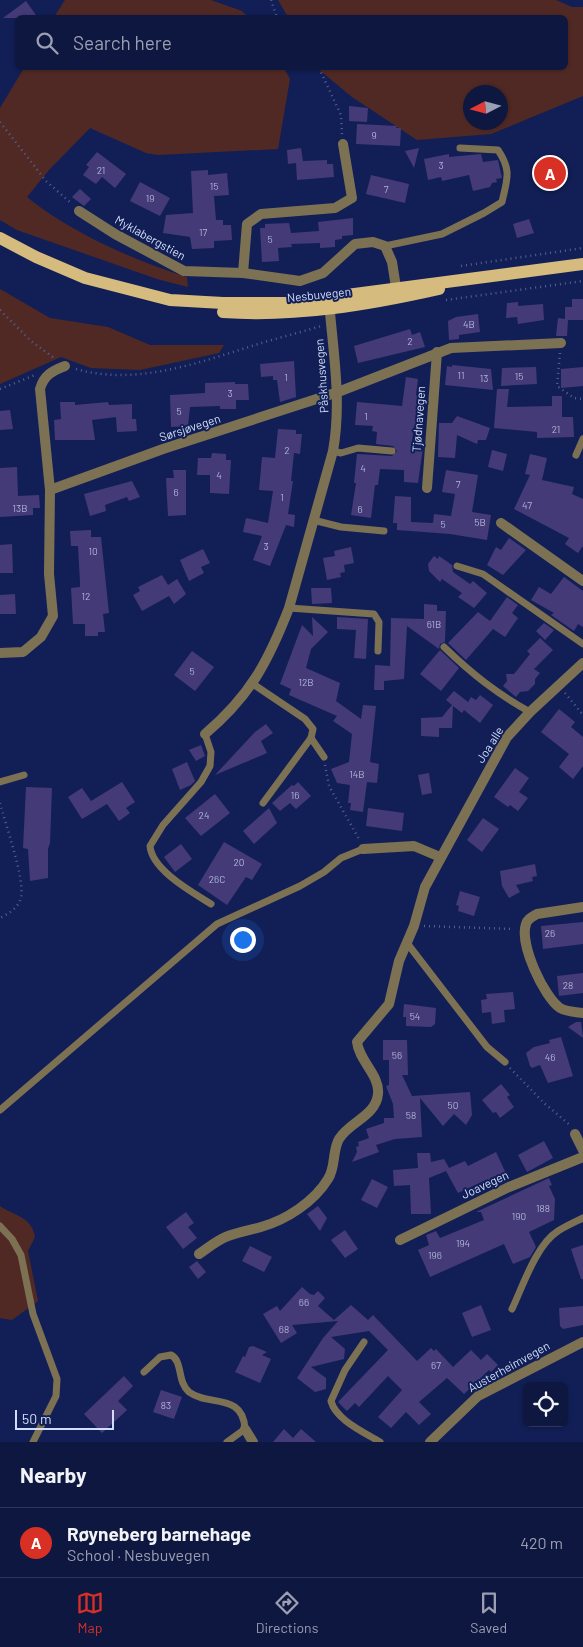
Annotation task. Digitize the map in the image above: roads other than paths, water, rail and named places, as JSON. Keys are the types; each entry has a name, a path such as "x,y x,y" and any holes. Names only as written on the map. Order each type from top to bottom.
{"main road":[{"name":"Nesbuvegen","path":"0,238 36,257 85,278 170,300 252,304 329,303 437,289 469,280"},
{"name":"Nesbuvegen","path":"329,303 396,287 436,281 469,280 583,264"}],"street":[{"path":"243,273 247,224 261,214 335,208 352,198 343,144"},
{"name":"Myklabergstien","path":"79,211 114,234 184,271 243,273 300,281 323,273 355,244 372,242 385,246"},
{"path":"385,246 392,262 396,287"},
{"name":"Påskhusvegen","path":"205,734 231,712 253,684 279,633 289,608 333,451 337,427 338,392 329,303"},
{"path":"338,392 451,348 561,343"},
{"name":"Tjødnavegen","path":"426,488 437,352"},
{"path":"0,653 23,652 41,637 53,616 49,574 50,490 40,389 42,381 51,372 65,366"},
{"name":"Sørsjøvegen","path":"50,490 163,449 338,392"},
{"path":"501,523 583,581"},
{"name":"Joa alle","path":"199,1254 227,1236 278,1222 299,1208 328,1180 334,1167 339,1140 369,1112 376,1102 378,1093 376,1081 358,1051 358,1042 389,1004 399,961 414,926 425,887 507,738 530,712 583,663"},
{"path":"363,849 414,846 440,857"},
{"path":"583,907 537,914 530,917 526,923 525,931 532,962 548,994 560,1008 583,1013"},
{"path":"575,1134 583,1150"},
{"name":"Joavegen","path":"400,1240 509,1187 583,1157"},
{"name":"Austerheimvegen","path":"430,1442 478,1396 583,1342"},
{"path":"246,1429 253,1442"}],"lane":[{"path":"385,246 442,234 502,202 507,180 507,164 498,150 460,148"},
{"path":"576,455 583,439"},
{"path":"333,451 341,453 358,448 392,451"},
{"path":"313,520 341,526 384,531"},
{"path":"457,566 483,574 583,644"},
{"path":"289,608 374,614 379,622 378,651"},
{"path":"444,647 498,694 530,712"},
{"path":"253,684 311,724 313,729 311,738 263,803"},
{"path":"205,734 211,752 210,766 201,782 163,825 150,846 152,855 158,864 182,885 211,904"},
{"path":"311,738 324,757"},
{"path":"0,782 24,775"},
{"path":"0,1110 217,924 300,886 342,858 363,849"},
{"path":"407,943 487,1047 505,1062"},
{"path":"512,1309 530,1269 549,1240 557,1231 583,1218"},
{"path":"0,1226 12,1239 21,1254 33,1314 58,1379 56,1396 33,1442"},
{"path":"364,1342 346,1370 331,1400 332,1406 340,1414 380,1442"},
{"path":"144,1372 165,1354 174,1356 180,1378 186,1388 196,1395 235,1407 242,1413 246,1429 227,1442"}],"place":[{"name":"Røyneberg barnehage","path":"550,173"}]}
